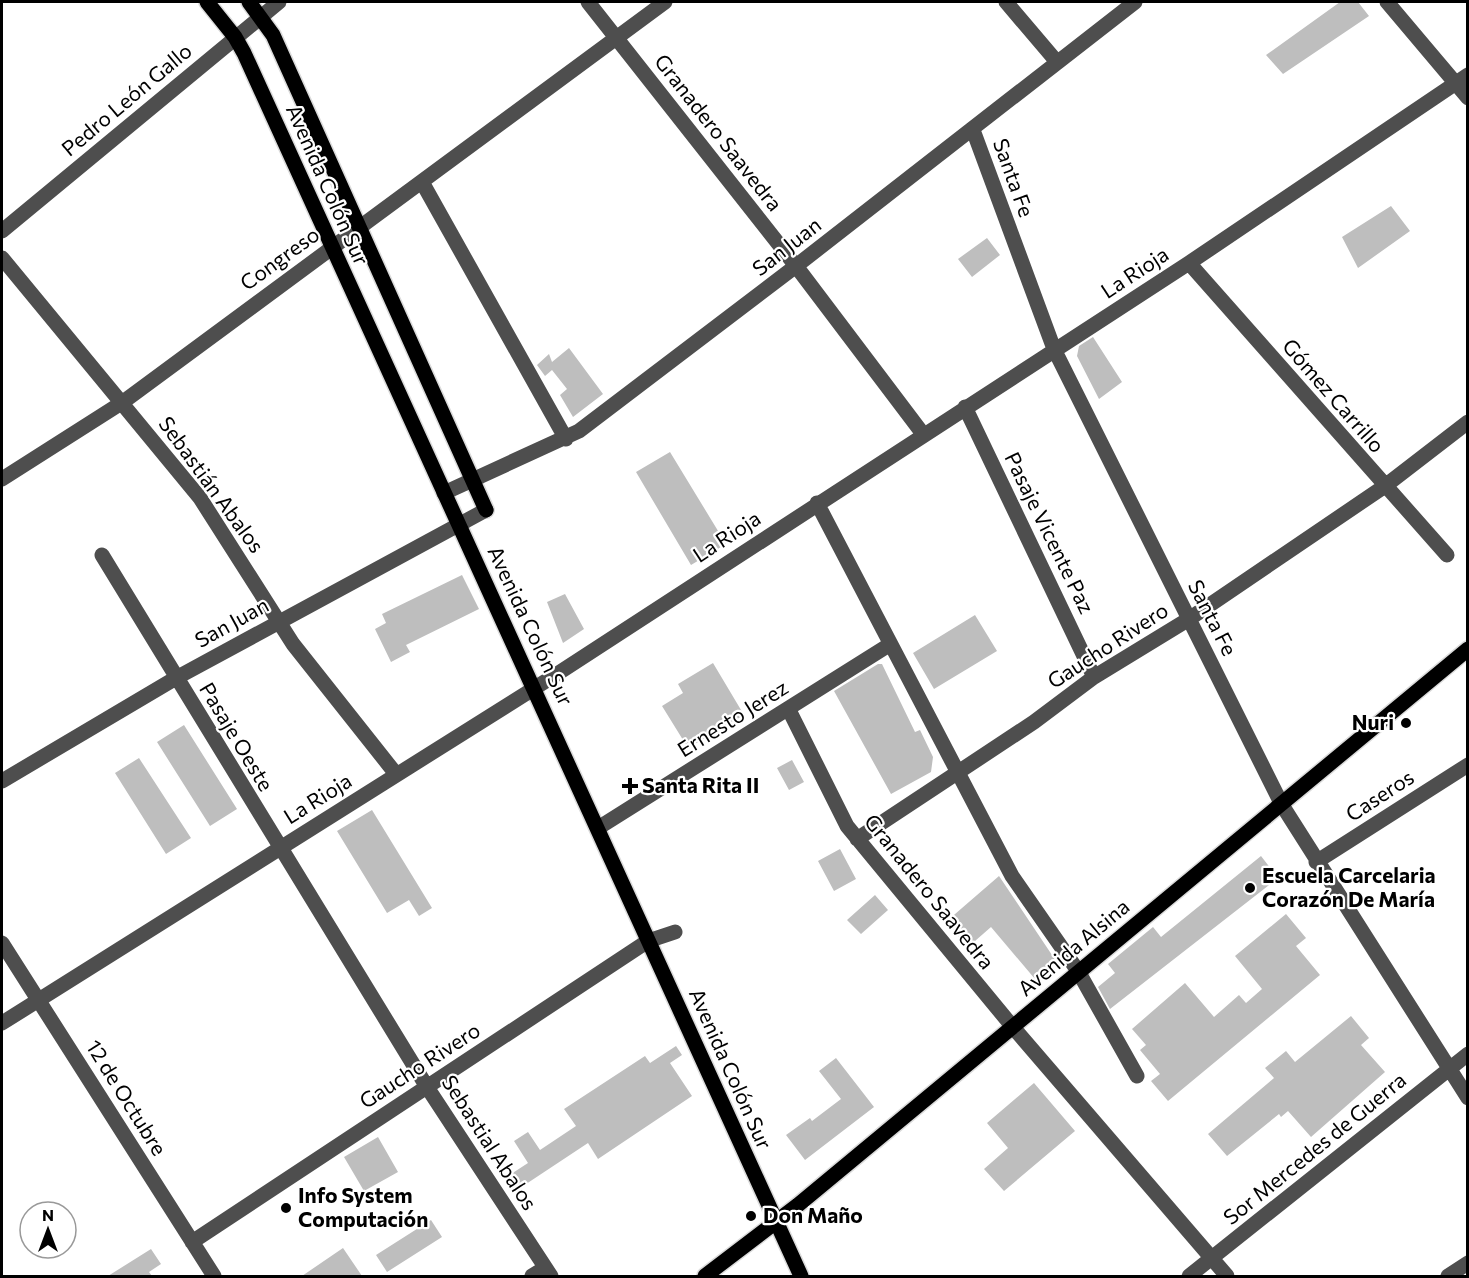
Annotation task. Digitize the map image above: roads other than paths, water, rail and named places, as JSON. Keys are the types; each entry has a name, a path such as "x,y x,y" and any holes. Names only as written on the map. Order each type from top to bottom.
{"main road":[{"name":"Avenida Colón Sur","path":"207,2 236,37 444,493 535,686 801,1276"},
{"name":"Avenida Colón Sur","path":"249,2 273,35 486,510"},
{"name":"Avenida Alsina","path":"705,1276 776,1221 1282,805 1467,649"}],"street":[{"name":"Pedro León Gallo","path":"2,231 279,2"},
{"name":"Granadero Saavedra","path":"588,2 796,266 923,434"},
{"name":"Congreso","path":"2,479 123,402 665,2"},
{"path":"1006,2 1057,62"},
{"name":"San Juan","path":"444,493 566,439 796,266 1135,2"},
{"path":"1387,2 1461,79 1467,98"},
{"name":"La Rioja","path":"2,1023 535,686 1189,263 1461,79"},
{"name":"Santa Fe","path":"973,130 1054,350 1282,805 1467,1098"},
{"path":"422,182 566,439"},
{"name":"Sebastián Abalos","path":"2,258 123,402 214,518 293,644 396,774"},
{"name":"Gómez Carrillo","path":"1189,263 1447,555"},
{"name":"Pasaje Vicente Paz","path":"965,407 1094,677"},
{"name":"Gaucho Rivero","path":"857,839 1034,722 1094,677 1189,619 1385,486 1467,422"},
{"path":"817,503 889,645 1012,876 1078,971 1137,1076"},
{"name":"San Juan","path":"2,781 176,678 486,510"},
{"name":"Pasaje Oeste","path":"102,555 280,848"},
{"name":"Ernesto Jerez","path":"598,828 889,645"},
{"name":"Granadero Saavedra","path":"789,710 839,813 857,839 1012,1026 1227,1276"},
{"name":"Caseros","path":"1316,862 1467,765"},
{"name":"Sebastial Abalos","path":"280,848 427,1087 548,1272"},
{"name":"Gaucho Rivero","path":"192,1242 648,941 675,932"},
{"name":"12 de Octubre","path":"2,943 214,1276"},
{"name":"Sor Mercedes de Guerra","path":"1189,1276 1467,1054"},
{"path":"1448,1276 1467,1263"},
{"path":"532,1276 548,1272"}],"place":[{"name":"Nuri","path":"1406,723"},
{"name":"Santa Rita II","path":"630,786"},
{"name":"Escuela Carcelaria Corazón De María","path":"1250,888"},
{"name":"Info System Computación","path":"286,1208"},
{"name":"Don Maño","path":"751,1216"}]}
